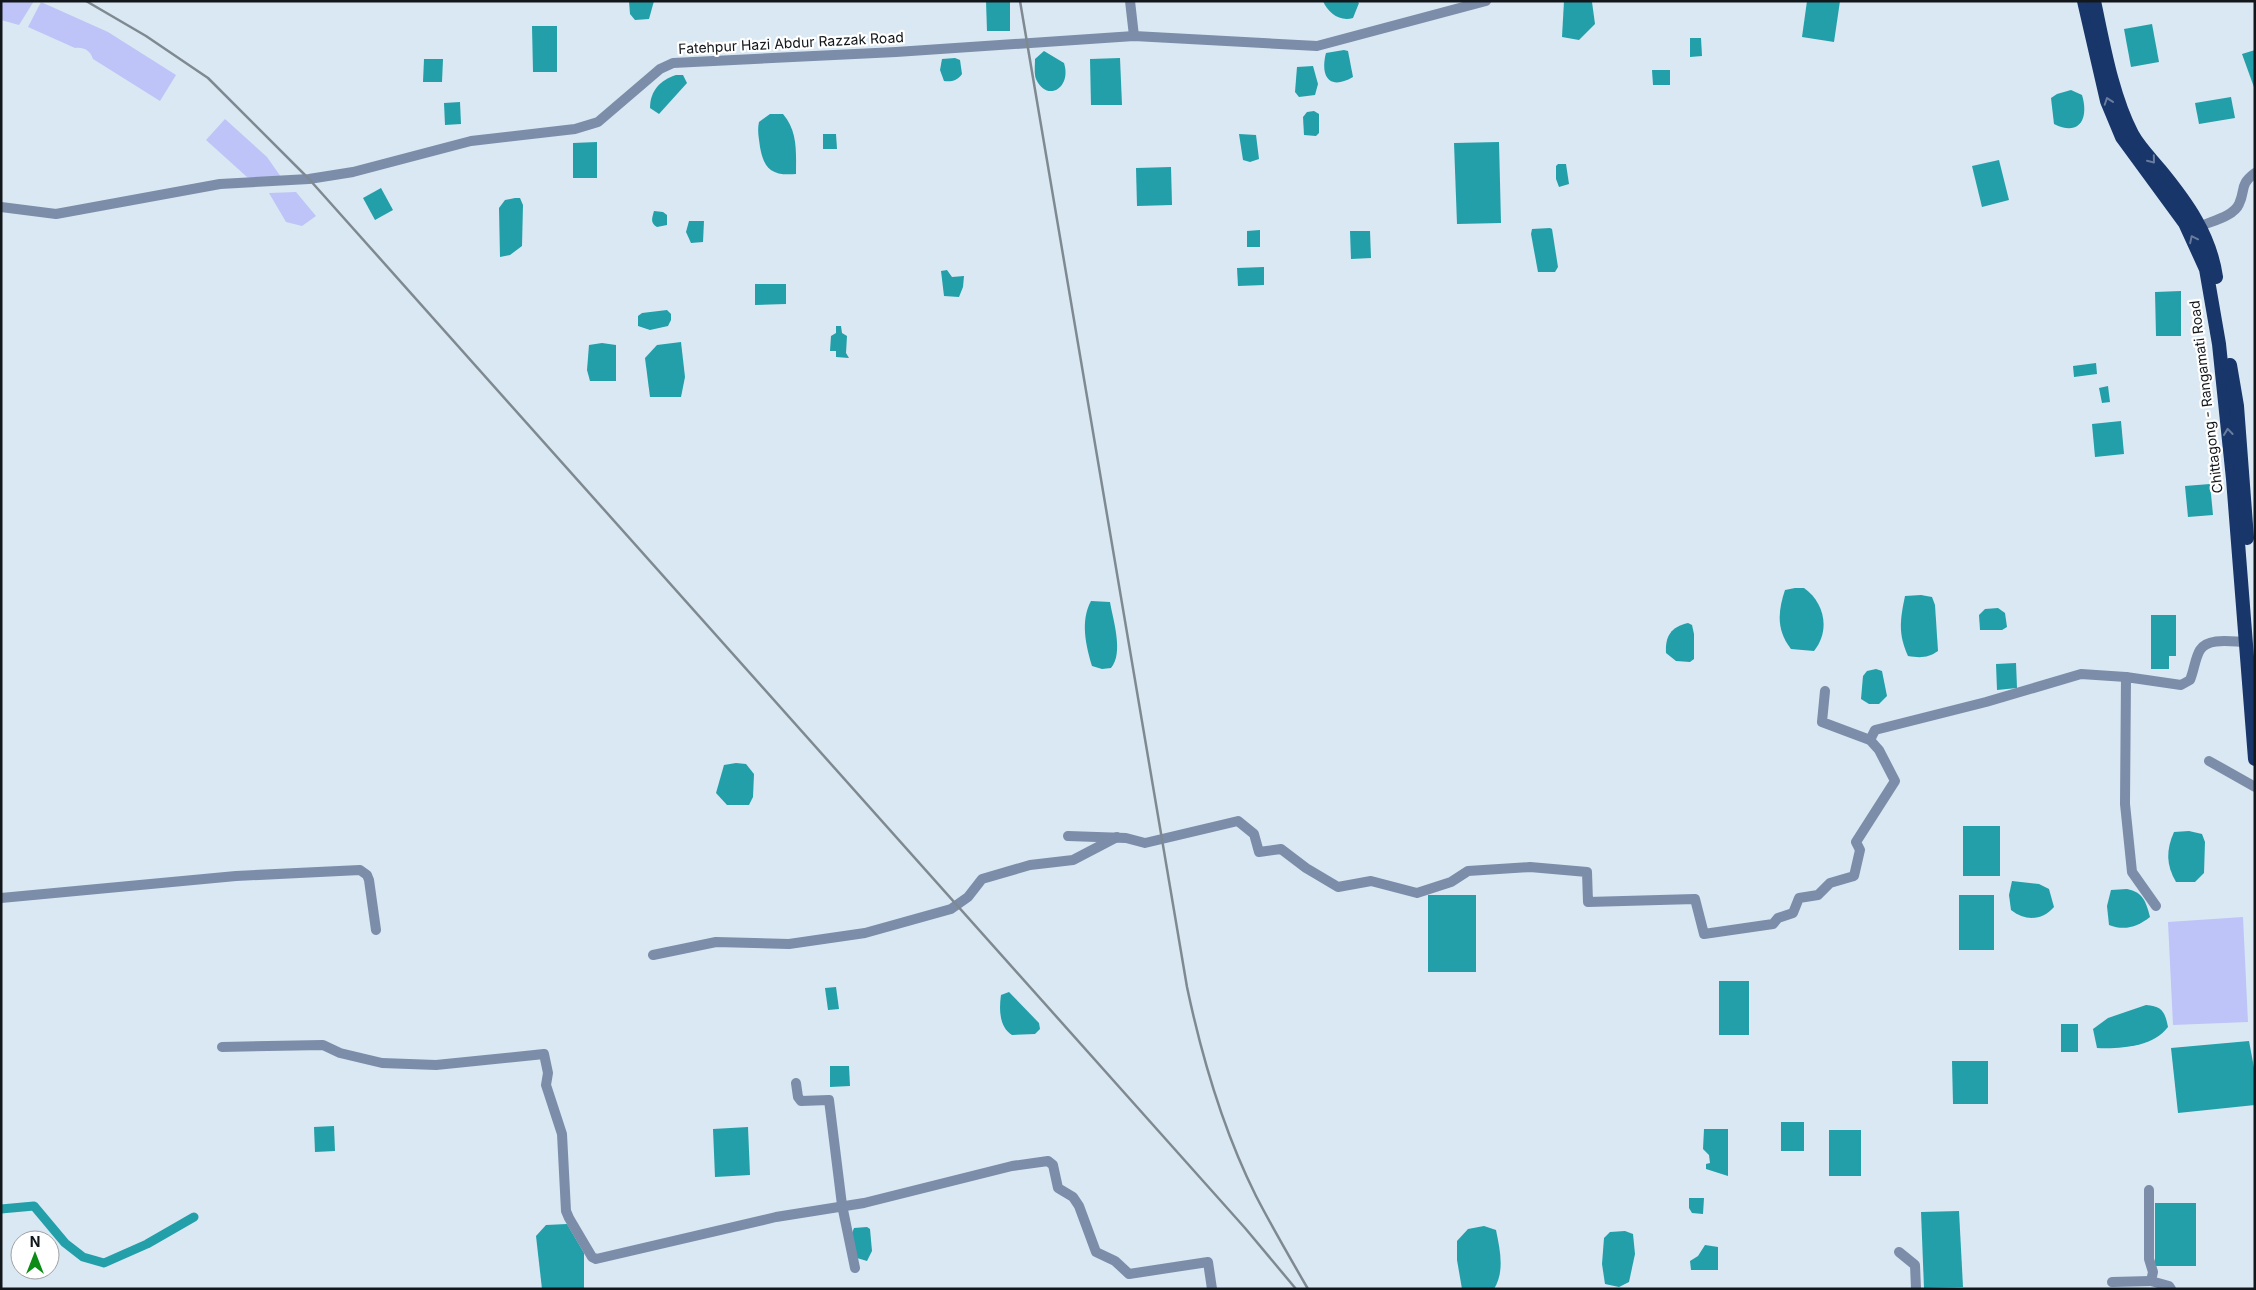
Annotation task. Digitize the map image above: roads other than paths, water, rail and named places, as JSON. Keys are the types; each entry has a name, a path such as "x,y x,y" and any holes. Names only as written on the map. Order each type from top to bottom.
{"highway":[{"name":"Chittagong - Rangamati Road","path":"2084,1 2108,101 2122,137 2185,223 2206,270 2219,344 2229,440 2255,759"},
{"name":"Chittagong - Rangamati Road","path":"2094,1 2108,62 2123,112 2133,135 2171,183 2201,226 2215,270 2237,406 2251,529 2255,654"}],"street":[{"path":"1130,1 1134,36"},
{"name":"Fatehpur Hazi Abdur Razzak Road","path":"1,207 56,214 212,186 309,179 344,174 471,141 575,129 598,122 660,69 673,63 896,52 1134,36 1317,46 1486,1"},
{"path":"2201,226 2230,213 2239,206 2245,180 2255,173"},
{"path":"1870,740 1875,730 1986,702 2081,674 2126,677 2181,686 2190,680 2200,650 2205,645 2213,642 2245,642"},
{"path":"2126,677 2125,804 2132,872 2156,906"},
{"path":"1068,836 1118,837 1145,843 1238,821 1254,834 1259,852 1281,849 1306,868 1338,888 1370,881 1417,893 1451,882 1468,871 1530,867 1587,872 1588,902 1695,899 1704,934 1773,924 1778,918 1793,913 1799,898 1818,895 1830,883 1854,876 1860,850 1856,842 1895,781 1879,750 1870,740 1822,722 1825,691"},
{"path":"2209,761 2255,787"},
{"path":"653,955 716,942 789,944 865,932 950,909 968,897 982,879 1030,865 1073,860 1118,837"},
{"path":"1,898 236,876 360,870 369,880 376,930"},
{"path":"222,1047 323,1045 340,1053 382,1063 436,1065 544,1054 548,1073 546,1085 562,1134 566,1211 592,1257 596,1259 776,1217 872,1201 1012,1166 1048,1161 1053,1165 1058,1188 1073,1197 1079,1206 1096,1252 1115,1261 1129,1274 1208,1262 1212,1289"},
{"path":"796,1083 798,1097 801,1101 829,1100 842,1205 855,1268"},
{"path":"2149,1190 2149,1259 2153,1272 2151,1280"},
{"path":"1899,1252 1916,1265 1916,1289"},
{"path":"2112,1282 2151,1280 2169,1286 2171,1289"}],"waterway":[{"path":"1,1209 34,1206 65,1243 83,1257 104,1263 147,1244 194,1217"}],"railway":[{"path":"86,1 146,36 208,78 309,179 1245,1228 1296,1289"},
{"path":"1020,1 1193,1014 1207,1067 1233,1145 1256,1196 1308,1289"}]}
